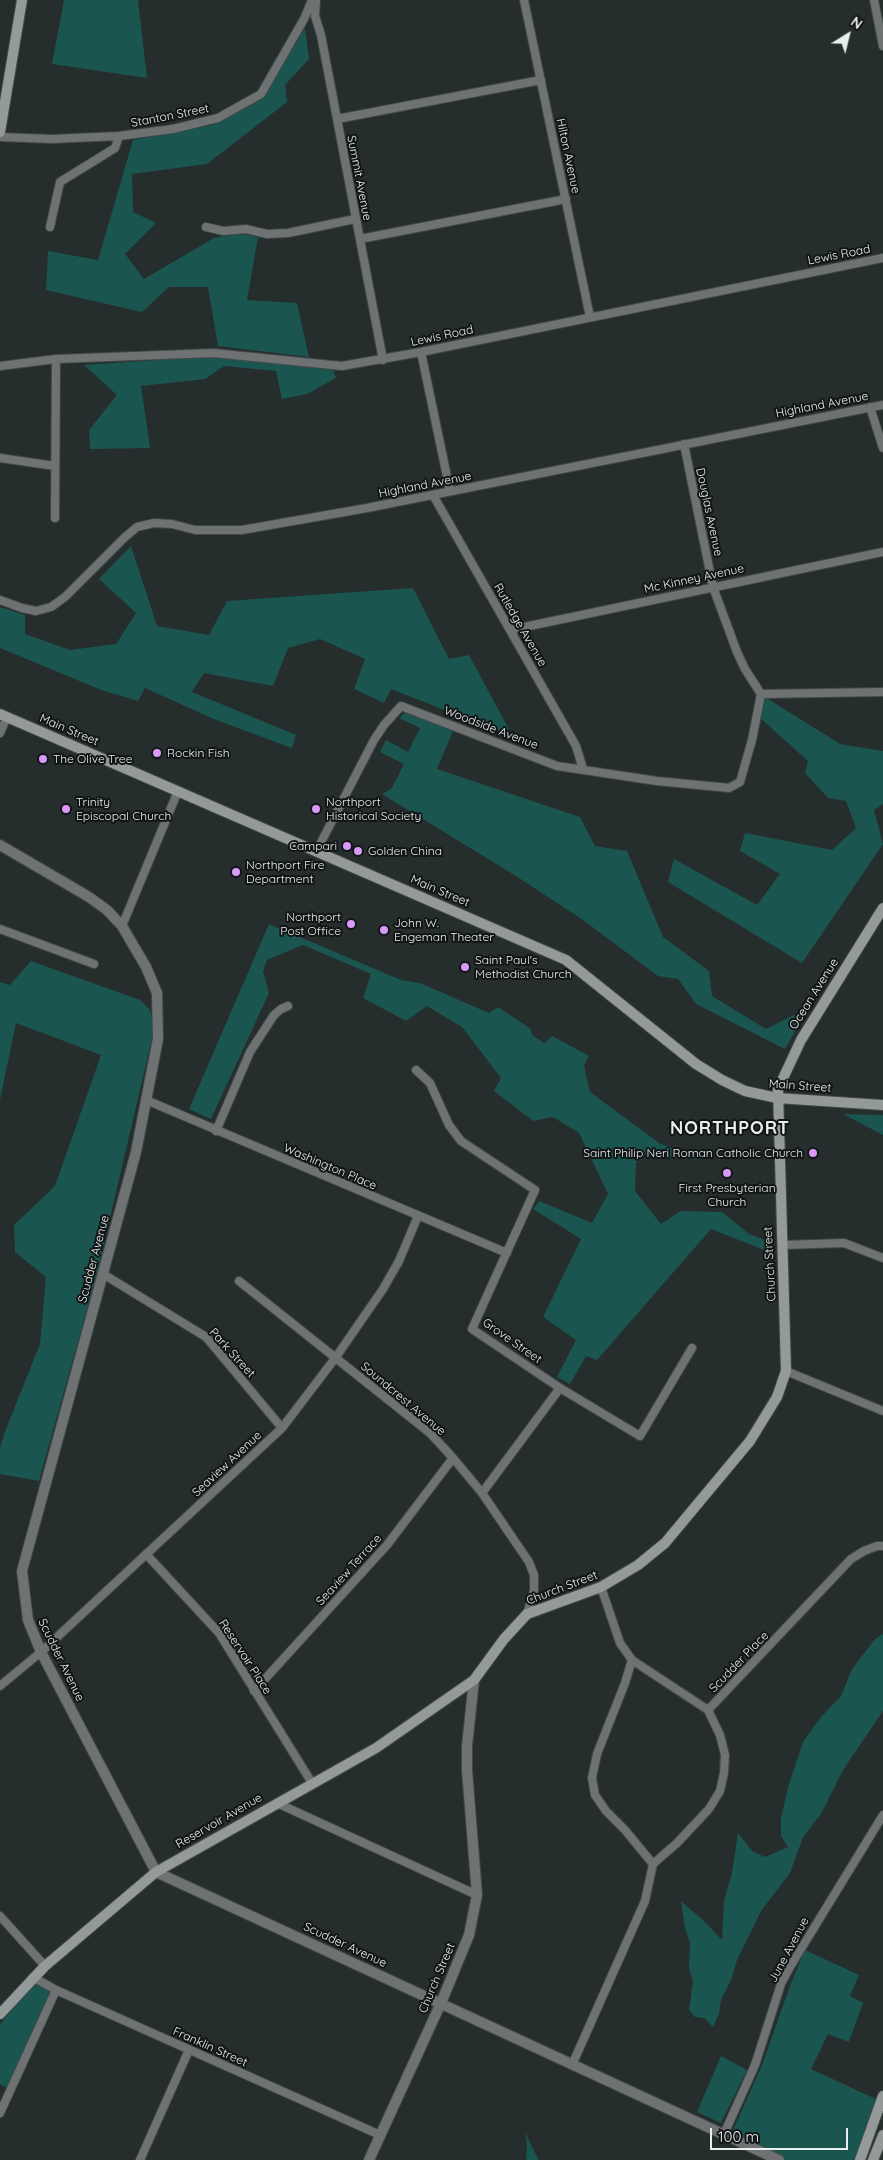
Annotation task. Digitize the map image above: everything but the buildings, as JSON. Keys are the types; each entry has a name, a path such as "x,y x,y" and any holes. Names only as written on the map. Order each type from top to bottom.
{"main road":[{"path":"0,132 22,0"},
{"name":"Main Street","path":"3,716 566,960 696,1064 722,1080 746,1091 777,1098 883,1105"},
{"name":"Ocean Avenue","path":"777,1098 778,1088 795,1051 883,908"},
{"name":"Church Street","path":"474,1680 504,1640 527,1614 601,1587 638,1565 665,1542 750,1441 777,1397 786,1371 777,1098"},
{"name":"Reservoir Avenue","path":"0,2014 45,1966 156,1872 376,1748 474,1680"},
{"path":"860,2160 883,2096"},
{"path":"873,2160 883,2135"}],"street":[{"name":"Stanton Street","path":"0,137 52,139 119,136 172,129 218,118 261,94 304,19 312,0"},
{"name":"Summit Avenue","path":"316,0 315,16 337,119 383,360"},
{"name":"Hilton Avenue","path":"524,0 590,317"},
{"path":"874,0 883,46"},
{"path":"337,119 541,80"},
{"path":"50,226 60,182 115,148 119,136"},
{"path":"360,239 566,199"},
{"path":"206,227 223,231 246,229 267,234 288,232 355,218"},
{"name":"Lewis Road","path":"0,366 56,359 213,352 342,366 383,360 883,258"},
{"path":"421,352 450,491"},
{"path":"55,518 56,359"},
{"name":"Highland Avenue","path":"0,600 36,611 51,607 65,597 137,527 154,523 172,524 195,530 242,530 433,495 883,405"},
{"path":"870,408 883,448"},
{"name":"Douglas Avenue","path":"684,444 713,587 737,652 761,694"},
{"path":"0,458 55,466"},
{"name":"Rutledge Avenue","path":"433,495 576,746 583,769"},
{"name":"Mc Kinney Avenue","path":"510,630 883,552"},
{"path":"761,694 883,692"},
{"name":"Woodside Avenue","path":"316,852 374,740 401,706 557,766 657,781 729,788 740,782 752,740 761,694"},
{"path":"0,733 3,716"},
{"path":"122,926 178,791"},
{"name":"Scudder Avenue","path":"0,845 99,904 122,926 146,966 157,993 158,1039 136,1152 22,1571 28,1620 41,1652 156,1872 779,2160"},
{"path":"0,929 94,964"},
{"path":"216,1131 250,1052 274,1015 288,1006"},
{"name":"Grove Street","path":"416,1070 430,1083 449,1126 461,1141 535,1190 472,1329 560,1388 640,1436 692,1348"},
{"name":"Washington Place","path":"146,1100 507,1253"},
{"name":"Seaview Avenue","path":"0,1686 41,1652 282,1428 336,1357 392,1276 418,1216"},
{"path":"782,1245 844,1242 883,1258"},
{"name":"Park Street","path":"104,1274 206,1337 282,1428"},
{"name":"Soundcrest Avenue","path":"239,1281 430,1433 453,1458 482,1493 531,1568 534,1575 534,1591 527,1614"},
{"path":"786,1371 883,1411"},
{"path":"482,1493 560,1388"},
{"name":"Seaview Terrace","path":"254,1691 387,1545 453,1458"},
{"name":"Scudder Place","path":"653,1864 677,1843 709,1809 720,1791 724,1774 725,1754 720,1736 708,1710 851,1559 864,1550 883,1546"},
{"name":"Reservoir Place","path":"146,1554 219,1633 312,1783"},
{"path":"601,1587 620,1643 632,1660 708,1710"},
{"path":"572,2065 645,1901 653,1864 625,1830 606,1811 595,1795 592,1778 596,1754 625,1684 632,1660"},
{"name":"Church Street","path":"369,2160 441,2003 469,1935 477,1895 467,1770 467,1746 474,1680"},
{"path":"276,1803 477,1895"},
{"name":"June Avenue","path":"724,2134 756,2065 781,1984 883,1815"},
{"path":"0,1916 45,1966"},
{"name":"Franklin Street","path":"33,1978 380,2135"},
{"path":"0,2113 56,1990"},
{"path":"140,2160 190,2050"}],"shaded area":[{"path":"64,0 138,0 147,78 52,64"},
{"path":"305,28 309,59 285,85 287,102 207,164 132,174 133,212 156,223 125,254 144,279 214,238 239,233 258,237 247,300 297,303 309,357 218,346 208,287 169,287 142,312 46,290 48,251 98,260 133,140 213,125 260,100"},
{"path":"215,356 333,370 336,378 307,394 282,399 276,371 224,366 205,379 141,386 150,448 90,449 89,430 117,395 84,365"},
{"path":"131,546 157,626 209,635 227,601 413,588 449,659 469,655 513,737 391,689 384,703 354,689 365,659 320,639 288,648 273,686 204,673 192,692 296,735 292,748 216,720 145,688 138,701 101,690 0,648 0,607 25,615 25,634 70,650 116,644 136,613 99,579"},
{"path":"765,697 840,744 883,751 883,804 874,810 883,844 802,963 668,882 674,859 757,905 780,874 740,851 745,833 832,850 856,828 846,801 828,798 805,773 808,761 759,717"},
{"path":"406,712 453,731 437,769 580,817 595,846 627,851 663,937 709,971 712,996 766,1029 808,1008 785,1049 696,1004 678,979 658,976 583,920 516,876 382,794 392,788 404,764 380,752 386,740 408,752 420,728 399,718"},
{"path":"269,924 401,980 420,983 489,1013 498,1007 531,1029 532,1035 544,1043 552,1036 589,1056 584,1066 590,1092 659,1143 699,1160 646,1154 636,1163 635,1191 661,1224 681,1211 722,1212 749,1234 772,1243 772,1253 711,1229 597,1360 586,1356 570,1384 557,1377 576,1340 543,1317 581,1239 533,1209 539,1201 592,1223 608,1194 579,1133 553,1117 533,1121 494,1091 501,1078 462,1027 427,1006 406,1021 363,998 371,974 303,945 267,960 263,971 269,993 211,1119 189,1109"},
{"path":"31,961 140,1000 150,1010 153,1023 152,1039 97,1273 39,1481 0,1474 0,1448 4,1434 40,1344 46,1277 15,1252 14,1225 55,1186 101,1055 16,1023 0,1100 0,982 10,985"},
{"path":"843,1114 883,1115 883,1135"},
{"path":"883,1634 883,1711 843,1770 821,1814 803,1837 790,1873 761,1911 737,1960 731,1980 721,2000 719,2014 713,2027 704,2018 695,2017 689,2010 693,1981 689,1968 690,1943 685,1928 681,1901 722,1940 724,1901 732,1873 738,1833 752,1851 765,1857 788,1847 781,1836 781,1818 788,1787 803,1742 820,1718 841,1696 852,1669 875,1639"},
{"path":"805,1950 859,1975 850,1996 863,2003 849,2042 828,2034 811,2069 878,2100 856,2160 780,2160 730,2137 762,2065 791,1983"},
{"path":"35,1982 51,1990 8,2089 0,2084 0,2024"},
{"path":"721,2056 747,2070 721,2123 697,2112"},
{"path":"525,2132 539,2160 526,2160 527,2145"}],"place":[{"name":"Rockin Fish","path":"157,753"},
{"name":"The Olive Tree","path":"43,759"},
{"name":"Trinity Episcopal Church","path":"66,809"},
{"name":"Northport Historical Society","path":"316,809"},
{"name":"Campari","path":"347,846"},
{"name":"Golden China","path":"358,851"},
{"name":"Northport Fire Department","path":"236,872"},
{"name":"Northport Post Office","path":"351,924"},
{"name":"John W. Engeman Theater","path":"384,930"},
{"name":"Saint Paul's Methodist Church","path":"465,967"},
{"name":"Saint Philip Neri Roman Catholic Church","path":"813,1153"},
{"name":"First Presbyterian Church","path":"727,1173"}],"district":[{"name":"NORTHPORT","path":"730,1129"}]}
